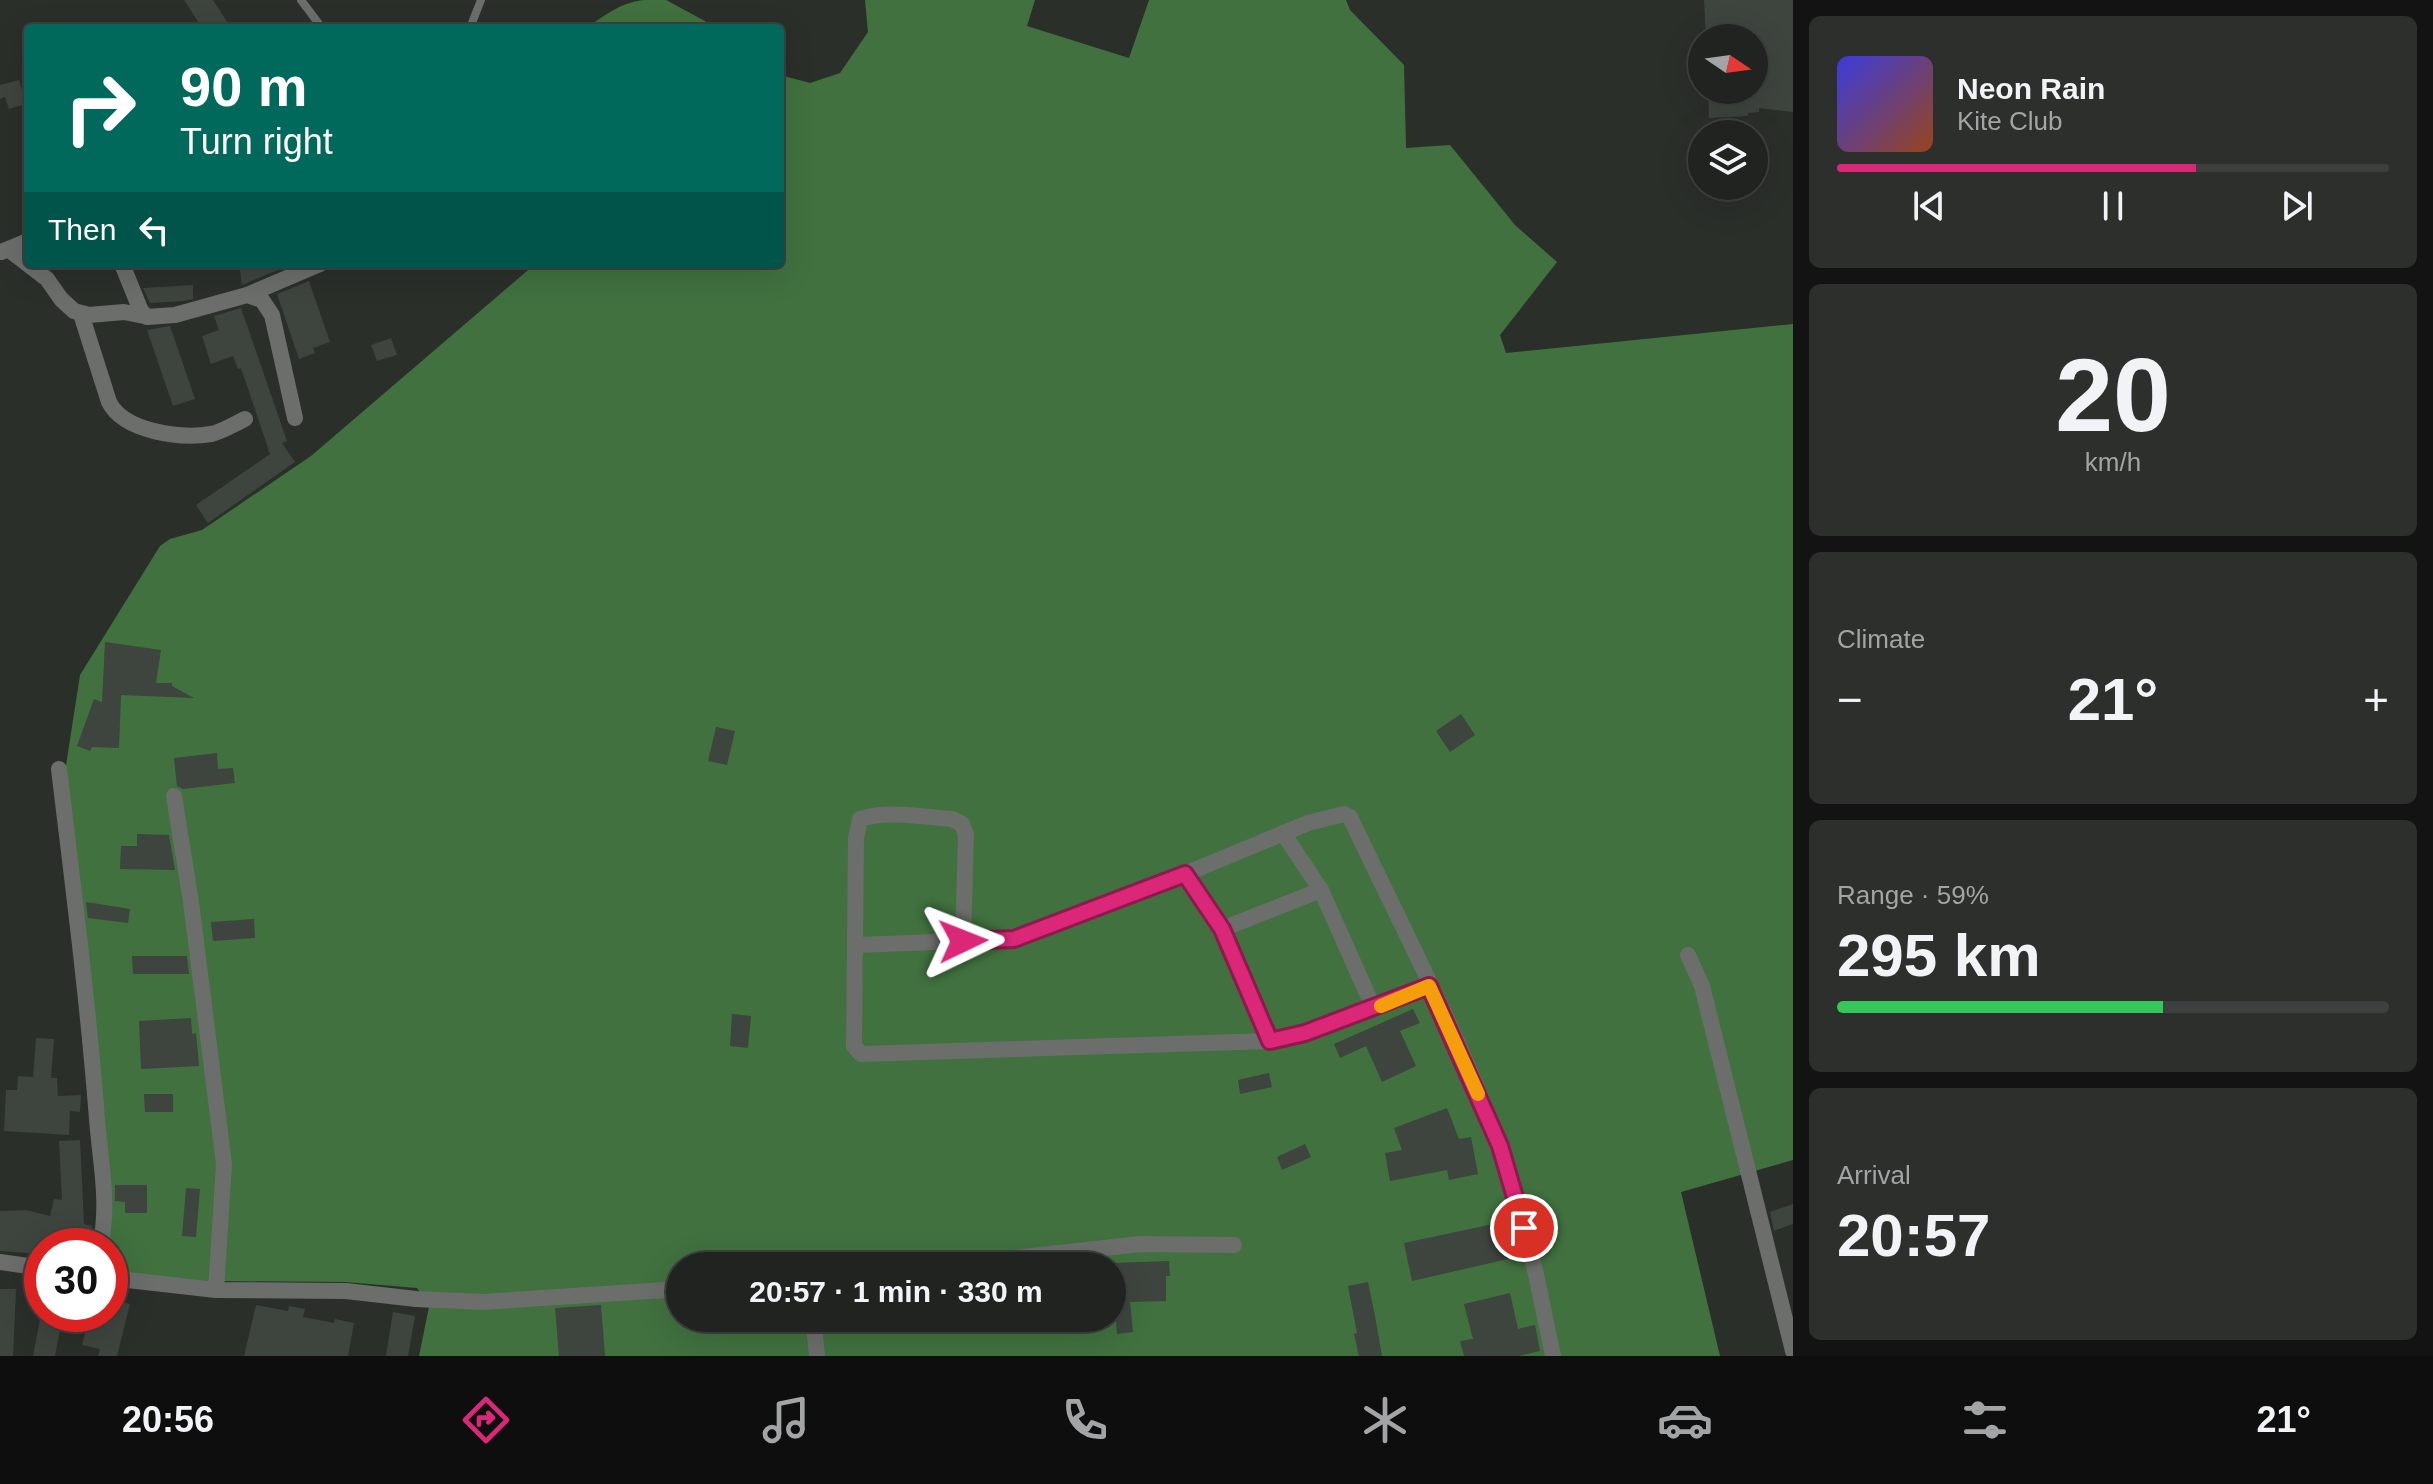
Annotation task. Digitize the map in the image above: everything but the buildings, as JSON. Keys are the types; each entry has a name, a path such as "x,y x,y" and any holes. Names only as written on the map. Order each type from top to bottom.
{"street":[{"path":"4,251 24,243"},
{"path":"4,251 24,264"},
{"path":"30,268 47,279 61,299 81,314 124,312 144,316 175,315 247,295 311,268"},
{"path":"124,268 144,316"},
{"path":"247,295 269,306 295,418"},
{"path":"81,314 112,409 133,425 197,435 214,434 245,419"},
{"path":"59,769 91,1043 104,1191 104,1228"},
{"path":"174,796 191,902 224,1164 216,1290"},
{"path":"856,945 1014,939 1283,833 1336,814 1350,817 1429,986 1507,1167 1531,1254 1553,1356"},
{"path":"963,941 966,835 962,824 952,819 870,816 860,819 857,823 854,1046 861,1054 1270,1041 1305,1033 1429,986"},
{"path":"1283,833 1321,890 1374,1009"},
{"path":"1185,874 1222,929 1270,1041"},
{"path":"1222,929 1321,890"},
{"path":"1688,955 1702,986 1793,1351"},
{"path":"1068,1252 1140,1244 1234,1245"},
{"path":"0,1262 24,1265"},
{"path":"128,1280 216,1290 346,1291 483,1302 666,1290"},
{"path":"814,1332 817,1356"}],"lane":[{"path":"301,0 319,24"},
{"path":"472,24 481,0"}],"green space":[{"path":"666,0 708,24 593,24 622,6 638,1"},
{"path":"865,0 1035,0 1027,26 1129,58 1149,0 1346,0 1350,10 1404,65 1406,148 1450,145 1515,225 1557,262 1500,335 1506,353 1793,324 1793,1160 1681,1192 1720,1356 419,1356 429,1307 417,1288 345,1282 202,1281 128,1275 128,1228 104,1228 65,772 80,675 160,546 170,539 202,530 311,456 530,268 784,268 784,76 810,83 840,73 868,32"}],"slow traffic":[{"path":"1381,1006 1429,986 1478,1094"}],"route":[{"path":"963,941 1014,939 1031,934 1185,874 1222,929 1270,1041 1305,1033 1429,986 1500,1146 1524,1228"}]}
